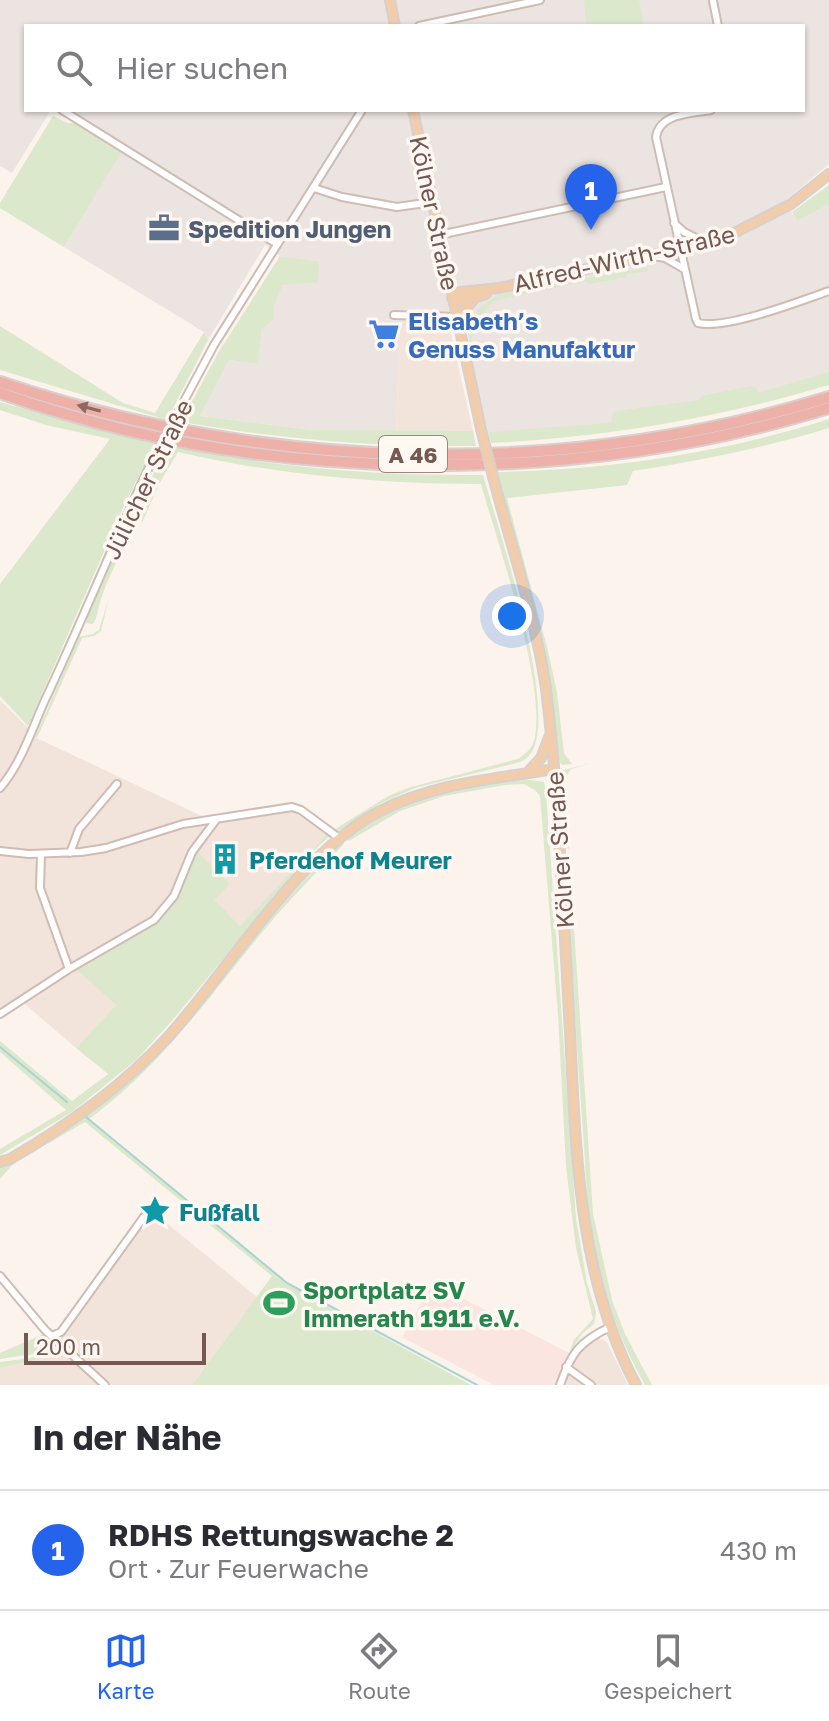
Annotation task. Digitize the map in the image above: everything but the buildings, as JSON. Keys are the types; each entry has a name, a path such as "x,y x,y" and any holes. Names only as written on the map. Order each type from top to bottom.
{"highway":[{"name":"A 46","path":"0,382 86,408 230,439 305,448 405,454 512,453 632,441 740,421 829,397"},
{"name":"A 46","path":"0,393 84,419 227,449 305,459 412,465 514,464 634,451 742,431 829,408"}],"main road":[{"path":"390,0 395,24"},
{"name":"Kölner Straße","path":"413,112 481,429 536,634 545,683 554,769 581,1198 593,1270 610,1327 636,1385"},
{"name":"Alfred-Wirth-Straße","path":"452,298 460,292 499,288 728,236 791,204 829,174"},
{"name":"Alfred-Wirth-Straße","path":"452,298 463,301 499,288"},
{"path":"459,331 466,308 476,298"},
{"path":"528,772 541,758 550,733"},
{"path":"0,1162 62,1127 121,1083 168,1037 249,937 321,854 339,838 376,813 416,795 457,784 554,769"}],"street":[{"path":"428,24 540,0"},
{"path":"714,0 718,24"},
{"path":"65,112 277,244"},
{"name":"Jülicher Straße","path":"0,788 13,769 35,723 85,615 115,538 183,403 214,345 361,112"},
{"path":"701,112 665,119 657,128 656,137 696,319 703,325 742,319 829,291"},
{"path":"439,235 666,187"},
{"path":"314,188 342,197 397,207 432,202"},
{"path":"674,223 684,232 706,242"},
{"path":"651,255 665,258 684,269"},
{"name":"Kölner Straße","path":"394,315 456,317"},
{"path":"70,853 79,829 117,784"},
{"path":"0,851 41,854 106,848 183,824 298,808 339,838"},
{"path":"0,1014 69,969 154,920 174,896 192,852 216,820"},
{"path":"41,854 40,888 69,969"},
{"path":"52,1336 61,1332 146,1214"},
{"path":"0,1276 52,1336 105,1385"},
{"path":"560,1385 566,1367 580,1345 610,1327"},
{"path":"566,1367 591,1385"}],"shaded area":[{"path":"0,0 829,0 829,164 785,201 797,221 829,204 829,379 723,411 490,439 472,368 467,329 439,321 438,328 400,326 396,433 312,430 200,416 229,360 258,364 262,329 274,320 274,307 283,285 319,263 280,256 265,245 208,340 204,332 64,247 124,146 70,112 805,112 805,24 24,24 24,112 50,112 12,173 0,166"},
{"path":"438,321 448,321 473,431 396,433 400,326 437,327"},
{"path":"0,700 28,728 26,733 206,818 291,810 301,813 328,833 240,926 215,900 230,884 192,848 173,892 158,913 144,926 75,967 116,1005 76,1048 19,999 0,1010"},
{"path":"147,1207 257,1297 192,1385 109,1385 49,1331 58,1328"},
{"path":"433,1283 569,1353 557,1385 494,1385 402,1337"},
{"path":"596,1339 607,1343 628,1385 564,1385 572,1363 584,1346"},
{"path":"64,1353 99,1385 0,1385 0,1368"}],"green space":[{"path":"584,0 639,0 644,24 586,24"},
{"path":"53,116 68,123 78,123 122,151 64,247 0,208 0,203"},
{"path":"829,185 829,204 797,221 792,212"},
{"path":"280,256 319,262 318,282 283,285 274,307 274,320 262,329 258,364 229,360 200,416 312,430 473,431 476,446 328,441 181,422 218,353"},
{"path":"647,268 648,271 627,274 627,277 588,284 586,281 494,301 471,325 471,351 469,321 480,307 499,295"},
{"path":"0,326 123,403 155,413 204,332 208,340 167,420 0,370"},
{"path":"829,372 829,385 704,416 619,431 491,443 489,432 611,423 613,413 617,411 699,400 702,396 751,386 758,393"},
{"path":"0,402 114,434 156,442 123,508 28,726 0,696 0,584 110,439 46,425 0,410"},
{"path":"829,419 829,428 780,442 633,471 627,485 507,498 547,647 557,692 564,753 572,764 562,765 542,651 497,472 581,468 665,458 748,441"},
{"path":"168,445 247,460 325,469 483,475 532,656 538,727 533,750 529,756 520,762 415,788 379,804 335,833 332,831 390,795 518,759 533,744 536,717 528,651 481,484 328,477 253,467 178,452 159,484 143,521 140,521 113,569 95,621 93,624 86,623 88,610 122,536"},
{"path":"109,598 101,631 82,638 35,737 79,637 99,630"},
{"path":"591,763 571,769 564,780 569,849 562,844 560,771"},
{"path":"517,778 544,782 546,792 576,1219 587,1283 596,1312 594,1324 582,1334 569,1353 574,1340 593,1319 576,1248 566,1166 558,1014 540,796 524,784 444,796 400,811 349,841 346,838 405,803 449,790"},
{"path":"328,833 331,835 312,852 136,1060 72,1112 0,1155 0,1149 66,1110 0,1052 0,1041 72,1101 108,1074 76,1048 116,1005 74,967 154,923 166,910 196,850 230,884 215,900 240,926"},
{"path":"341,841 344,844 274,919 161,1054 115,1099 89,1119 289,1285 471,1385 192,1385 272,1276 85,1122 13,1164 0,1179 0,1166 61,1132 143,1066 191,1015 273,914"},
{"path":"569,853 593,1214 612,1300 625,1334 652,1385 645,1385 616,1325 597,1264 589,1220 564,857"},
{"path":"46,1333 57,1344 33,1354 0,1359 0,1353"},
{"path":"59,1346 64,1353 0,1368 0,1362 31,1358"}],"waterway":[{"path":"0,1047 67,1102"},
{"path":"86,1117 287,1283 477,1385"}],"place":[{"name":"Spedition Jungen","path":"164,228"},
{"name":"RDHS Rettungswache 2","path":"591,230"},
{"name":"Elisabeth’s Genuss Manufaktur","path":"384,334"},
{"name":"Pferdehof Meurer","path":"225,859"},
{"name":"Fußfall","path":"155,1211"},
{"name":"Sportplatz SV Immerath 1911 e.V.","path":"279,1303"}]}
